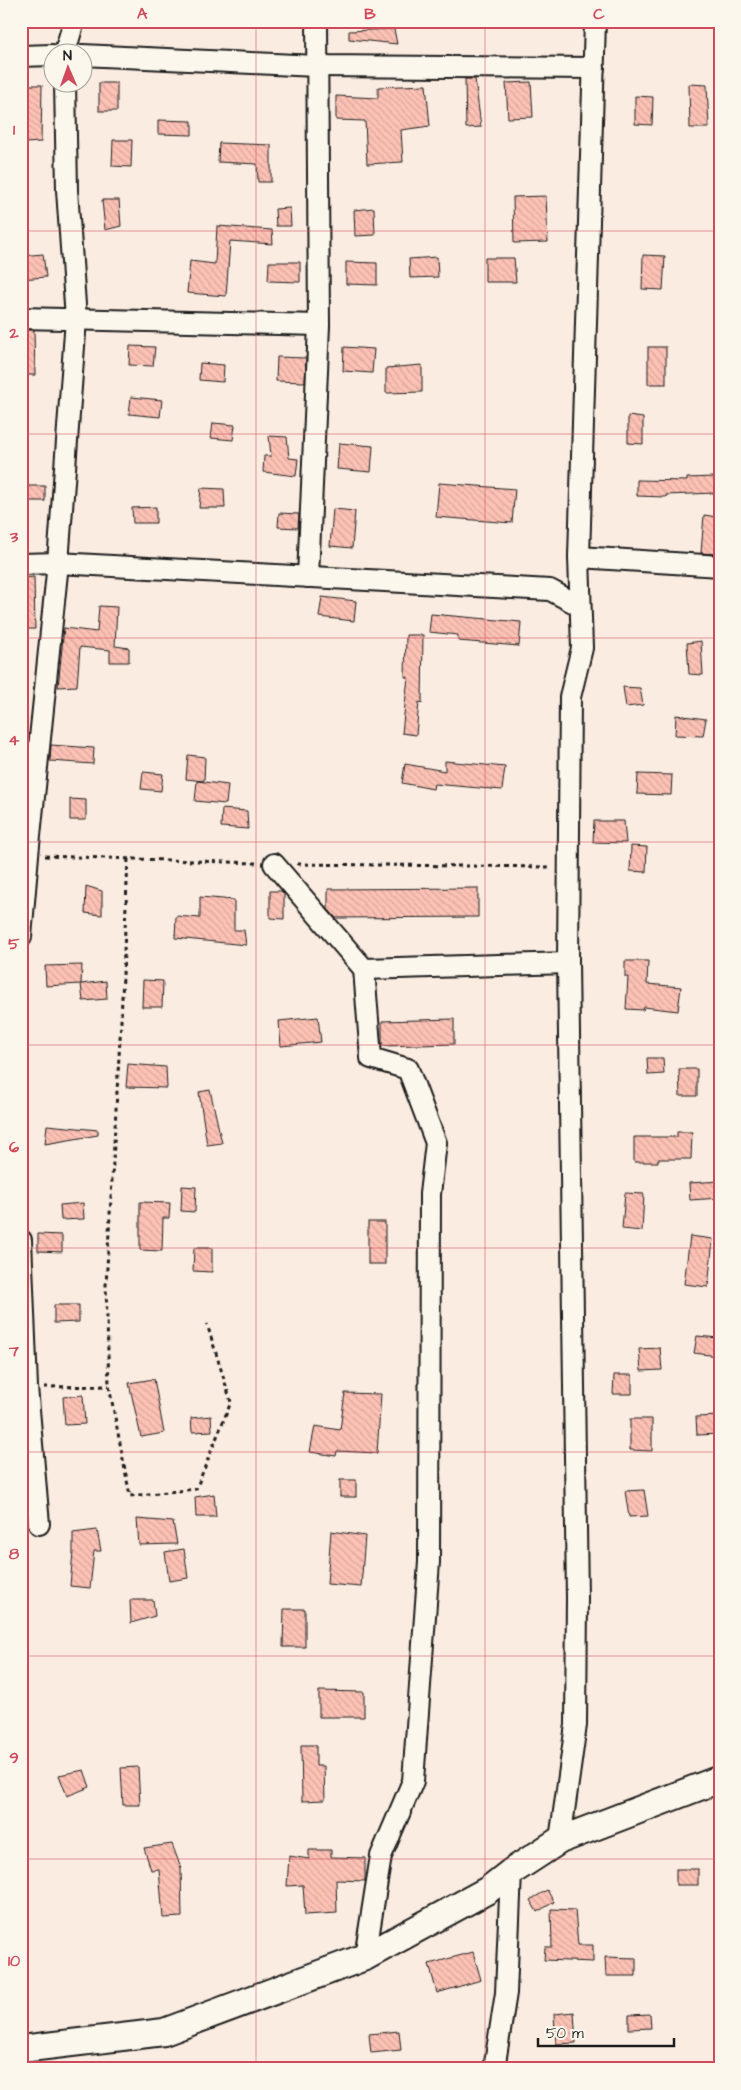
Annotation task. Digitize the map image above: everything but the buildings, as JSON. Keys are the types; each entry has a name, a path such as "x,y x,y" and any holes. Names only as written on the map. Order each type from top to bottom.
{"main road":[{"path":"21,2049 164,2032 365,1957 488,1890 511,1872 560,1840 720,1779"}],"street":[{"path":"68,42 74,21"},
{"path":"308,577 319,325 317,21"},
{"path":"560,1840 576,1726 577,1598 568,963 570,697 582,648 579,557 595,21"},
{"path":"21,56 42,55"},
{"path":"92,55 316,66 594,68"},
{"path":"21,936 58,563 76,319 67,190 65,92"},
{"path":"21,318 319,325"},
{"path":"579,557 720,566"},
{"path":"21,564 58,563 550,590 580,606"},
{"path":"274,864 364,969 371,1058 408,1069 436,1143 430,1194 429,1562 413,1781 381,1856 365,1957"},
{"path":"364,969 568,963"},
{"path":"21,1240 27,1387 39,1524"},
{"path":"494,2069 506,1993 511,1872"}],"path":[{"path":"128,859 106,1285 109,1386 130,1496 196,1489 231,1402 207,1324"},
{"path":"27,1387 109,1386"}]}
